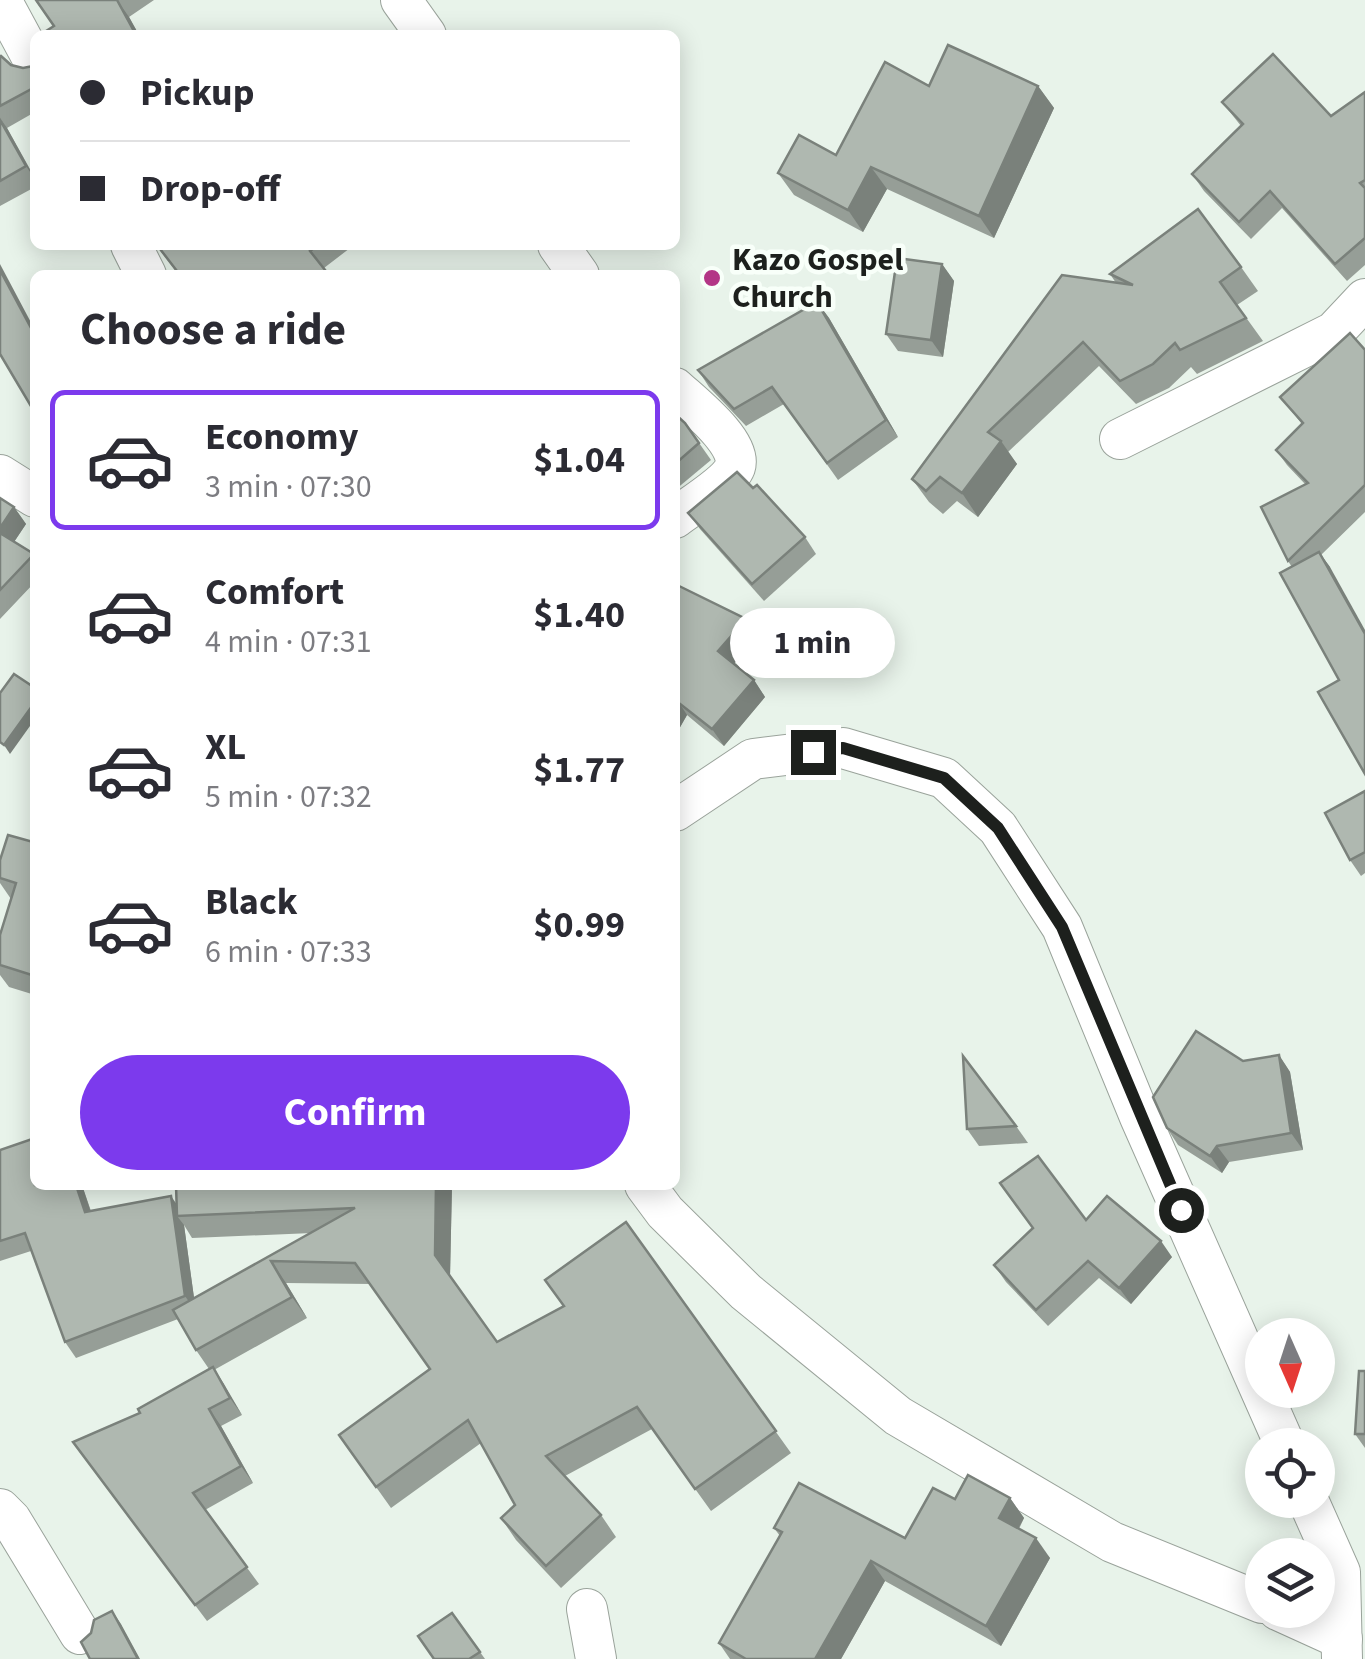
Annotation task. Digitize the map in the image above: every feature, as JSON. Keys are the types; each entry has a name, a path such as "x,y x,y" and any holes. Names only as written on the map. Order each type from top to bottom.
{"street":[{"path":"1,0 30,54"},
{"path":"401,0 422,30"},
{"path":"1120,439 1334,332 1365,299"},
{"path":"680,393 732,444 735,467 680,514"},
{"path":"0,474 30,494"},
{"path":"680,807 753,759 843,748 944,778 998,828 1062,927 1140,1117 1277,1428"},
{"path":"649,1190 665,1212 746,1292 898,1416 1112,1542 1245,1596"},
{"path":"0,1508 12,1520 80,1634"},
{"path":"1316,1518 1340,1572 1342,1649"},
{"path":"587,1609 596,1659"},
{"path":"1308,1628 1342,1649"}],"building":[{"path":"36,0 117,0 133,30 48,30 54,26"},
{"path":"948,45 1038,86 979,216 871,167 848,210 778,173 799,135 836,155 885,62 929,86"},
{"path":"1273,54 1331,116 1365,92 1365,180 1360,183 1365,188 1365,238 1335,264 1270,191 1239,222 1192,174 1243,124 1222,102"},
{"path":"0,57 11,65 30,67 30,90 0,106"},
{"path":"0,120 26,166 0,181"},
{"path":"1198,209 1241,267 1220,282 1246,318 1180,350 1175,343 1153,364 1120,381 1083,342 988,432 1001,441 962,493 940,477 926,491 912,479 1062,275 1133,285 1110,274"},
{"path":"161,250 311,250 325,270 176,270"},
{"path":"897,258 942,264 931,340 886,334"},
{"path":"0,270 30,326 30,405 0,354"},
{"path":"817,302 886,420 827,463 772,387 734,409 698,370"},
{"path":"1350,333 1365,350 1365,485 1288,561 1261,507 1308,483 1276,450 1303,423 1280,397"},
{"path":"680,418 685,423 699,443 680,460"},
{"path":"737,472 753,488 757,485 805,537 752,584 688,513"},
{"path":"0,498 14,507 0,528"},
{"path":"0,533 30,552 30,558 0,590"},
{"path":"1319,552 1365,634 1365,774 1318,692 1339,680 1280,573"},
{"path":"680,586 746,619 718,651 754,680 712,729 680,704"},
{"path":"14,674 30,685 30,709 4,745 0,742 0,693"},
{"path":"1365,791 1365,852 1350,860 1325,813"},
{"path":"8,835 30,841 30,974 0,965 0,935 16,883 0,878 0,860"},
{"path":"1196,1031 1243,1061 1279,1055 1291,1133 1217,1146 1210,1156 1167,1128 1153,1097"},
{"path":"963,1056 1016,1126 967,1129"},
{"path":"30,1140 30,1190 78,1190 85,1212 171,1196 185,1296 65,1342 25,1233 0,1241 0,1150"},
{"path":"1038,1156 1086,1220 1107,1196 1161,1241 1119,1288 1088,1261 1036,1310 994,1265 1033,1228 1000,1183"},
{"path":"176,1190 436,1190 435,1255 497,1342 564,1306 545,1280 626,1222 776,1431 695,1489 637,1407 546,1456 601,1515 546,1566 501,1518 515,1505 468,1420 376,1487 339,1435 430,1369 355,1263 271,1261 292,1297 196,1350 173,1310 355,1208 177,1216"},
{"path":"213,1367 230,1398 209,1409 241,1466 193,1493 247,1567 195,1605 73,1442 140,1413 138,1409"},
{"path":"1359,1371 1365,1371 1365,1434 1355,1434"},
{"path":"968,1475 1010,1498 999,1518 1036,1538 986,1626 871,1561 815,1659 746,1659 719,1643 782,1532 774,1528 799,1483 905,1538 933,1488 955,1499"},
{"path":"112,1611 138,1659 90,1659 81,1642 91,1633 94,1620"},
{"path":"452,1613 480,1652 469,1659 434,1659 418,1636"}],"place":[{"name":"Kazo Gospel Church","path":"712,278"}],"route":[{"path":"813,752 843,748 944,778 998,828 1062,927 1181,1210"}]}
